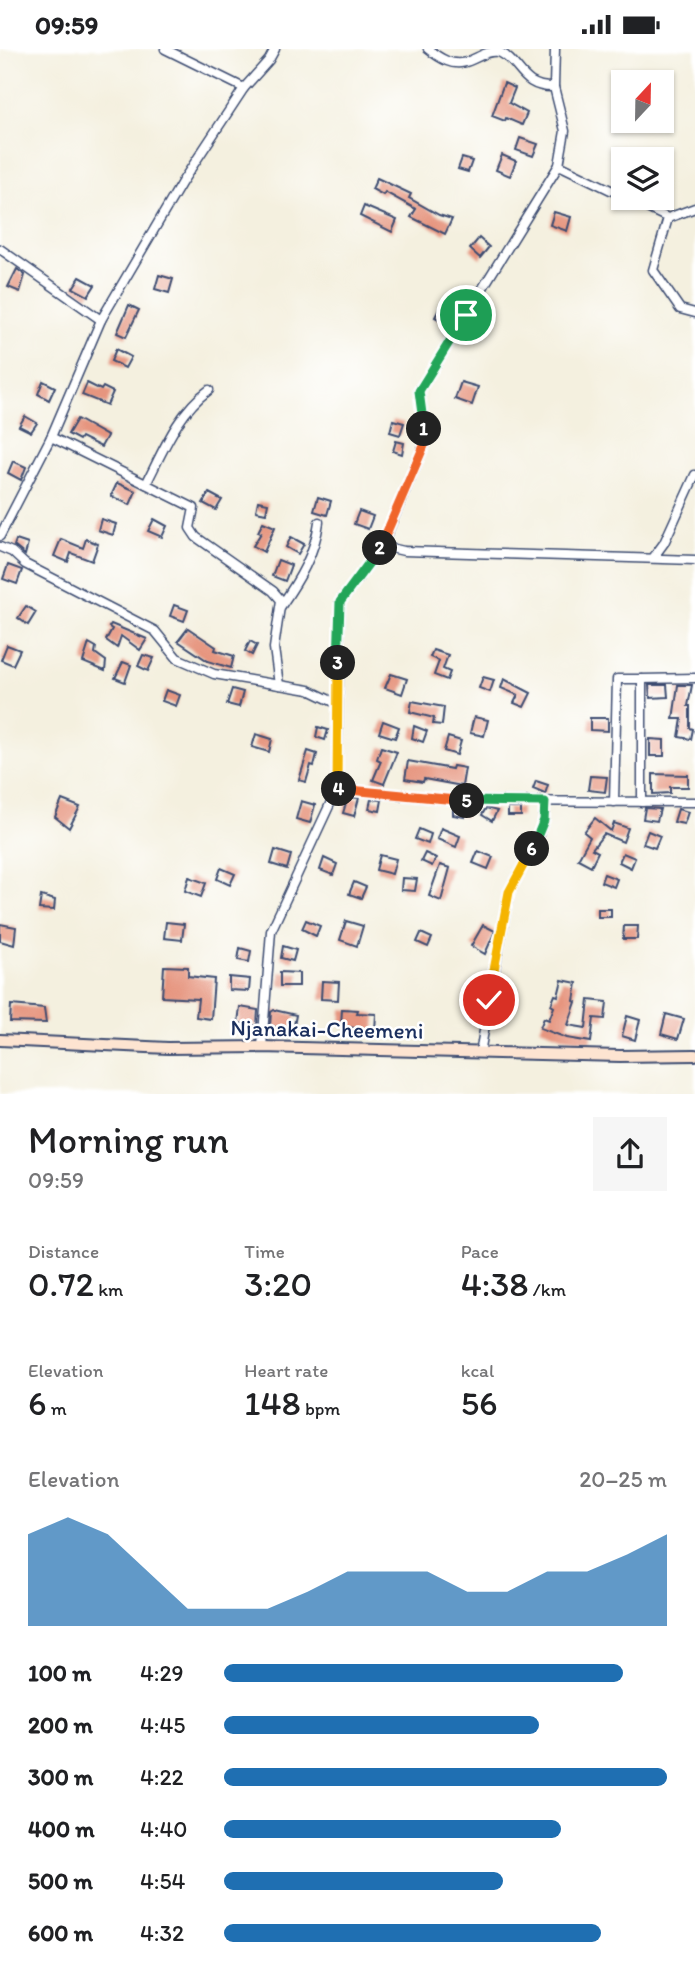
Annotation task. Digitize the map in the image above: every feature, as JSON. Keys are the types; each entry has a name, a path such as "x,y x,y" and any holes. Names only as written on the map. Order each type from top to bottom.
{"main road":[{"name":"Njanakai-Cheemeni","path":"0,1039 168,1048 262,1047 620,1056 695,1055"}],"street":[{"path":"165,49 244,87"},
{"path":"0,536 51,437 101,320 182,182 244,87 269,60 275,49"},
{"path":"428,49 448,62 462,63 487,51 497,51 533,83 554,87"},
{"path":"262,1047 271,931 337,789 340,602 382,545 426,441 419,391 559,165 565,131 554,87 555,49"},
{"path":"559,165 611,191"},
{"path":"651,210 668,218 695,208"},
{"path":"668,218 653,269 680,309 695,313"},
{"path":"0,249 101,320"},
{"path":"146,484 171,436 194,401 209,390"},
{"path":"51,437 194,508 190,528 196,537 257,578 281,600 274,648 279,685"},
{"path":"653,558 664,543 695,475"},
{"path":"281,606 305,567 316,542 319,522"},
{"path":"382,545 404,551 695,560"},
{"path":"0,547 12,552 25,563 155,631 177,658 214,674 309,690 338,704"},
{"path":"614,802 618,679 695,678"},
{"path":"642,679 642,802"},
{"path":"337,789 465,801 695,802"},
{"path":"480,1053 509,892 538,837 544,820 545,802"}],"building":[{"path":"504,83 515,88 509,103 527,113 522,125 506,118 505,121 492,116"},
{"path":"520,138 538,144 533,156 516,150"},
{"path":"502,155 516,161 510,176 496,170"},
{"path":"462,158 472,161 468,172 458,169"},
{"path":"377,178 411,194 409,198 439,215 452,219 445,234 411,217 416,209 385,192 383,195 372,189"},
{"path":"364,206 397,220 392,232 360,216"},
{"path":"554,212 571,217 567,231 550,225"},
{"path":"479,238 489,247 480,258 470,249"},
{"path":"17,269 25,275 20,292 8,287"},
{"path":"159,275 173,279 169,293 155,289"},
{"path":"80,277 95,285 88,296 73,288"},
{"path":"129,305 139,310 126,337 117,333"},
{"path":"440,307 451,313 446,323 435,317"},
{"path":"116,349 131,357 125,368 111,361"},
{"path":"43,381 55,387 49,400 38,394"},
{"path":"461,382 478,387 472,405 455,399"},
{"path":"87,383 113,392 107,405 82,395"},
{"path":"25,416 37,423 31,432 19,426"},
{"path":"77,419 107,436 101,447 68,434"},
{"path":"393,420 404,423 400,435 390,432"},
{"path":"396,441 404,443 402,454 393,451"},
{"path":"13,461 26,467 21,480 8,473"},
{"path":"117,483 136,491 130,505 111,496"},
{"path":"209,493 222,500 216,510 203,503"},
{"path":"318,497 331,501 327,515 314,511"},
{"path":"258,501 268,503 266,513 256,511"},
{"path":"359,511 373,516 368,529 354,524"},
{"path":"101,519 116,524 113,535 98,530"},
{"path":"154,519 167,526 162,537 148,531"},
{"path":"263,522 275,527 264,552 253,546 261,533 258,532"},
{"path":"291,537 304,544 298,554 286,547"},
{"path":"61,539 83,548 86,539 98,544 92,561 71,553 68,562 54,556"},
{"path":"16,540 28,544 25,555 14,546"},
{"path":"278,560 291,565 285,581 272,576"},
{"path":"8,565 22,570 17,584 3,579"},
{"path":"174,605 188,610 184,621 170,616"},
{"path":"26,606 36,612 28,625 18,618"},
{"path":"111,624 147,639 140,650 121,636 117,648 106,640 112,629 109,627"},
{"path":"188,628 216,647 215,650 234,656 231,668 208,661 178,641"},
{"path":"250,641 257,645 252,655 245,651"},
{"path":"89,643 96,647 95,653 106,661 105,671 83,662"},
{"path":"7,645 20,650 13,665 1,660"},
{"path":"433,650 448,655 443,669 450,672 447,680 434,675 439,661 430,657"},
{"path":"143,655 154,658 148,671 138,666"},
{"path":"123,662 131,665 125,682 115,678"},
{"path":"391,674 407,679 402,694 385,688"},
{"path":"483,677 494,680 490,692 479,688"},
{"path":"504,679 531,693 524,707 514,703 518,695 501,688"},
{"path":"649,685 667,685 668,697 650,698"},
{"path":"678,685 692,685 688,706 690,728 693,729 691,739 679,737 682,719 673,719"},
{"path":"232,689 243,692 239,707 227,704"},
{"path":"166,690 180,695 176,706 162,701"},
{"path":"412,701 444,707 442,725 433,724 434,718 410,712"},
{"path":"474,717 488,720 484,736 470,733"},
{"path":"590,718 608,718 608,731 590,730"},
{"path":"383,721 399,727 395,738 379,733"},
{"path":"414,726 427,731 423,742 412,738"},
{"path":"318,727 328,730 325,740 316,737"},
{"path":"256,734 272,739 269,752 252,747"},
{"path":"448,737 461,741 457,755 444,751"},
{"path":"650,739 664,740 664,756 650,756"},
{"path":"381,747 397,752 384,784 373,780 381,761 377,759"},
{"path":"308,751 317,754 306,782 299,780"},
{"path":"408,761 452,769 453,766 465,768 462,786 424,779 423,782 405,779"},
{"path":"653,774 688,775 688,787 670,787 670,793 653,794"},
{"path":"590,776 607,777 605,792 588,790"},
{"path":"536,781 548,785 545,794 533,789"},
{"path":"348,797 359,798 354,816 343,813"},
{"path":"371,799 382,800 380,811 369,809"},
{"path":"62,800 80,807 69,828 55,817"},
{"path":"301,801 315,805 310,823 296,819"},
{"path":"453,807 466,808 465,817 453,815"},
{"path":"486,808 497,811 492,821 482,815"},
{"path":"508,808 521,808 521,816 508,816"},
{"path":"645,808 660,809 657,821 643,819"},
{"path":"678,809 688,812 684,824 674,822"},
{"path":"595,818 611,831 614,823 628,828 623,842 604,834 592,849 598,852 591,866 578,859 590,837 584,832"},
{"path":"441,828 460,836 456,847 437,839"},
{"path":"419,829 431,834 428,844 415,839"},
{"path":"648,831 660,836 655,848 643,844"},
{"path":"275,850 291,855 287,869 271,864"},
{"path":"478,851 493,857 488,869 473,863"},
{"path":"425,853 436,858 432,866 421,861"},
{"path":"623,853 635,858 631,868 619,862"},
{"path":"380,855 396,859 392,874 376,870"},
{"path":"324,858 337,864 333,875 320,870"},
{"path":"440,865 450,868 441,901 429,896"},
{"path":"221,868 235,874 230,885 217,879"},
{"path":"604,874 617,879 614,887 601,882"},
{"path":"189,877 206,883 201,897 185,891"},
{"path":"402,878 417,879 415,891 401,890"},
{"path":"354,882 366,887 361,898 349,894"},
{"path":"41,896 55,900 54,910 39,909"},
{"path":"598,909 611,909 611,917 598,917"},
{"path":"306,920 320,926 316,936 302,929"},
{"path":"346,921 363,926 357,946 340,940"},
{"path":"166,922 184,924 182,940 164,938"},
{"path":"0,924 16,927 14,945 0,941"},
{"path":"483,925 495,931 485,954 471,946"},
{"path":"624,926 638,926 637,939 623,939"},
{"path":"421,933 432,938 428,947 417,942"},
{"path":"283,946 296,950 293,961 281,958"},
{"path":"240,948 251,951 249,962 238,960"},
{"path":"164,966 188,967 188,976 214,979 211,1019 196,1017 198,999 162,997"},
{"path":"280,972 299,973 299,986 280,986"},
{"path":"229,977 250,979 249,991 229,990"},
{"path":"562,980 577,983 576,1002 568,1025 586,1028 589,1000 607,1002 605,1019 594,1018 591,1042 567,1038 540,1028 544,1018 549,1020 554,1007 551,1005 555,995 558,996"},
{"path":"322,981 339,982 338,1000 321,999"},
{"path":"11,1005 44,1008 46,1023 10,1022"},
{"path":"240,1007 258,1010 257,1026 238,1023"},
{"path":"342,1009 376,1014 375,1031 341,1026"},
{"path":"274,1010 296,1015 293,1031 270,1026 271,1012"},
{"path":"666,1014 684,1019 678,1039 661,1034"},
{"path":"627,1016 640,1020 635,1040 622,1036"}],"route":[{"path":"466,315 419,391 426,441 382,545 340,602 337,789 465,801 545,802 544,820 538,837 509,892 489,1000"}]}
